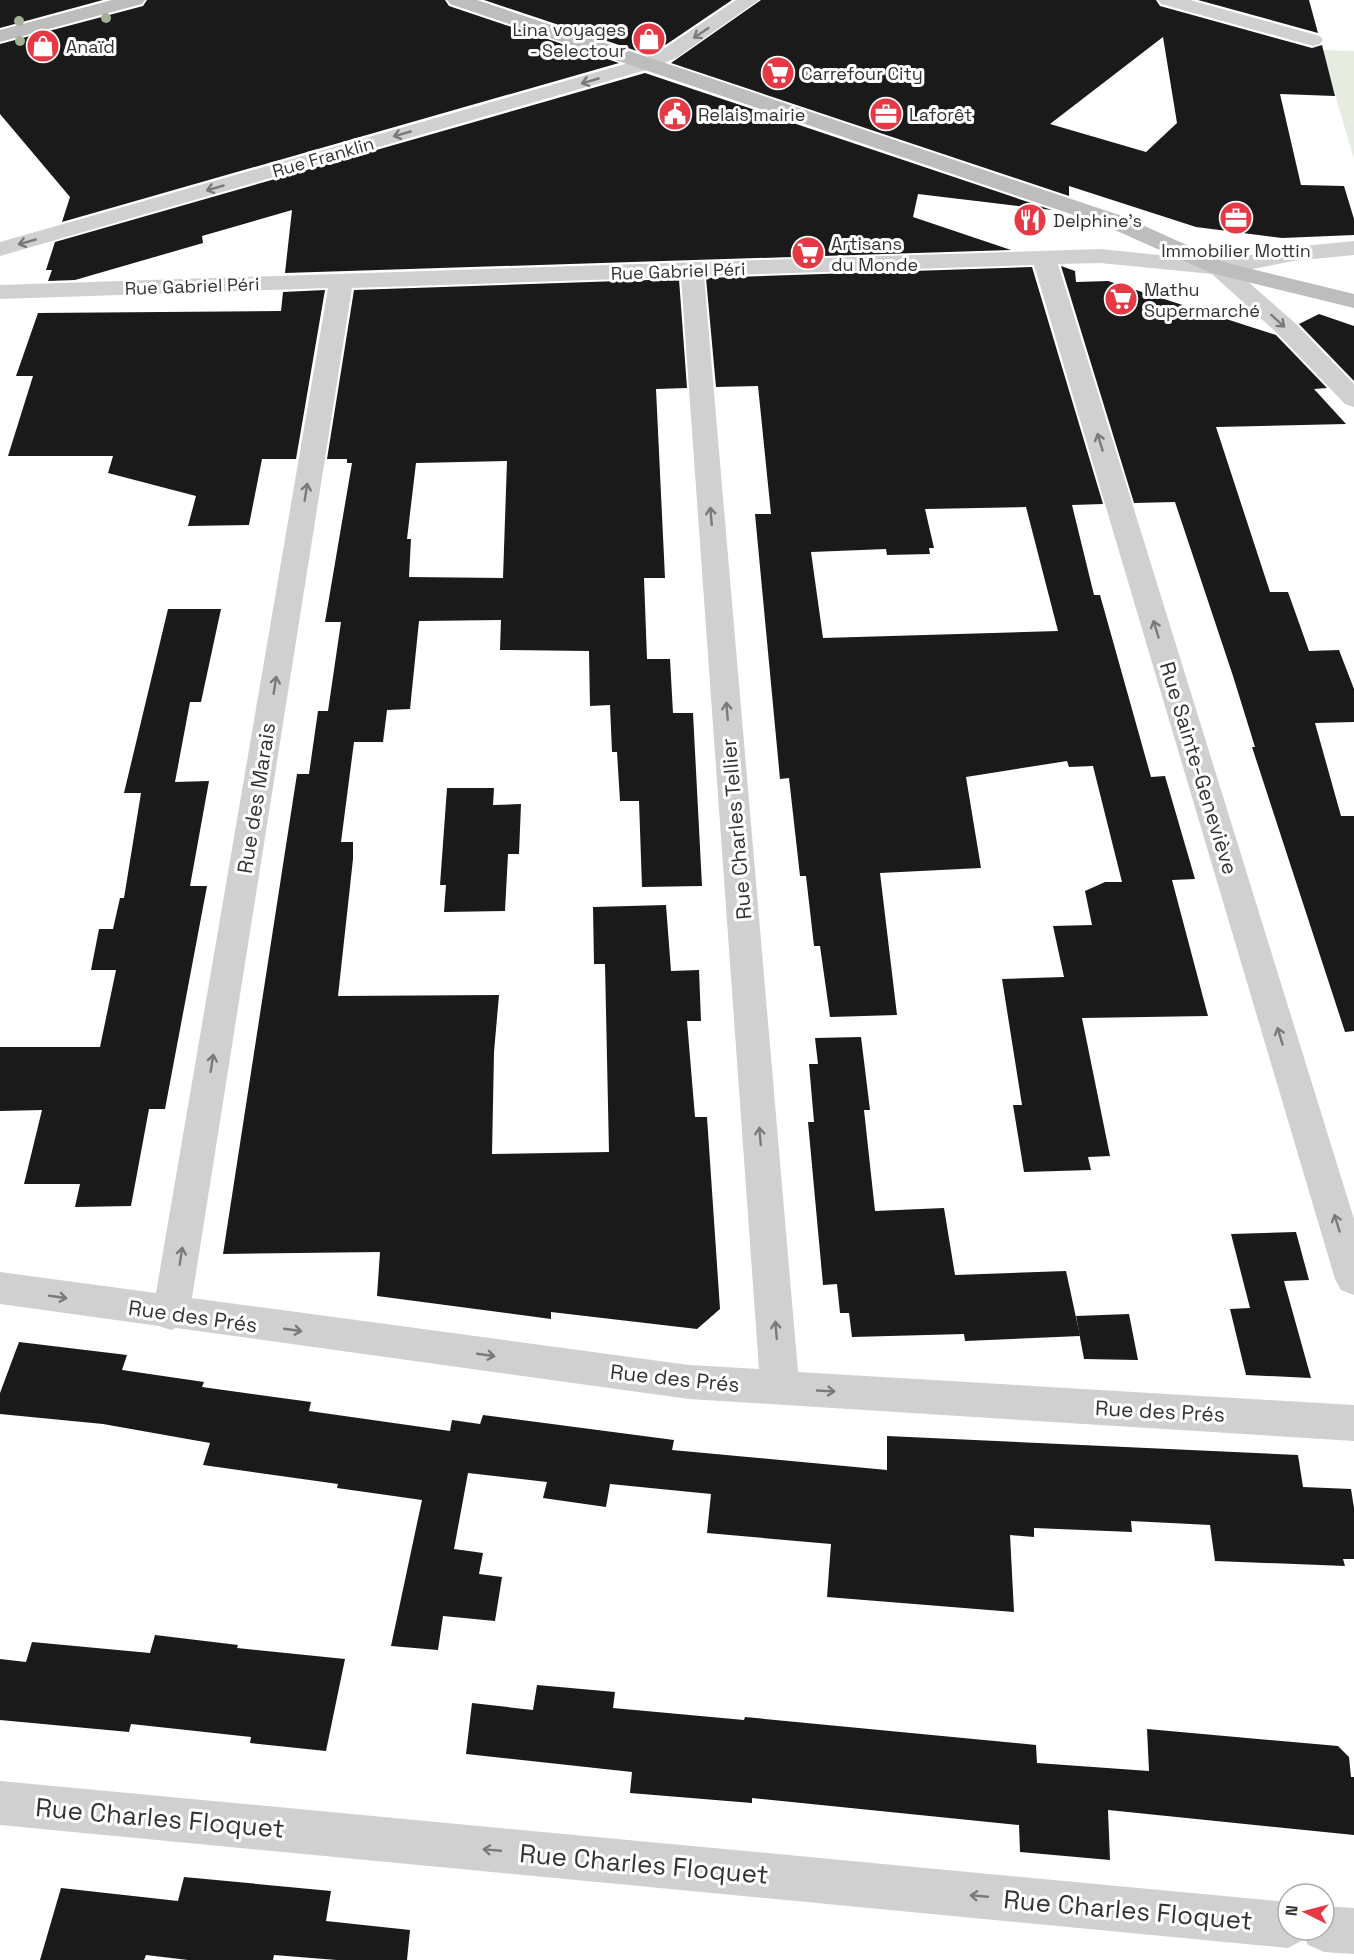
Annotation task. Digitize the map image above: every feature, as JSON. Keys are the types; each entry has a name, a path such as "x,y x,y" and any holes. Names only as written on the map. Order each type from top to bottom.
{"main road":[{"path":"0,36 135,0"},
{"path":"457,0 1114,221 1219,268 1354,301"}],"street":[{"name":"Rue Franklin","path":"0,249 646,64 669,54 749,0"},
{"path":"1168,0 1313,40"},
{"name":"Rue Gabriel Péri","path":"0,292 1100,256 1219,268 1293,254 1354,248"},
{"name":"Rue Sainte-Geneviève","path":"1044,258 1354,1279"},
{"path":"1219,268 1285,327 1354,399"},
{"name":"Rue Charles Tellier","path":"692,270 780,1388"},
{"name":"Rue des Marais","path":"171,1314 341,281"},
{"name":"Rue des Prés","path":"0,1288 171,1314 689,1382 1354,1423"},
{"name":"Rue Charles Floquet","path":"0,1803 1276,1924"},
{"path":"1336,1930 1354,1931"}],"shaded area":[{"path":"1322,50 1354,51 1354,159"}],"building":[{"path":"0,0 103,0 0,28"},
{"path":"147,0 445,0 449,6 619,63 62,222 70,197 0,114 0,44 143,6"},
{"path":"484,0 732,0 661,48 646,54"},
{"path":"761,0 1156,0 1160,6 1312,48 1322,45 1335,96 1280,94 1301,185 1344,186 1354,219 1354,235 1282,238 1196,227 1069,186 1069,196 671,63","holes":["1163,37 1177,123 1146,152 1050,124"]},
{"path":"1198,0 1309,0 1318,33"},
{"path":"645,73 1052,210 918,194 913,217 1011,250 285,273 292,210 202,236 203,243 75,280 48,281 52,270 46,270 55,242"},
{"path":"1061,266 1075,271 1076,282 1108,281 1276,335 1327,388 1314,389 1346,424 1216,427 1270,592 1288,592 1309,651 1339,650 1354,689 1354,722 1315,723 1341,816 1354,816 1354,1031 1345,1032 1252,747 1255,747 1233,676 1175,502 1134,503"},
{"path":"1032,267 1103,504 1072,505 1094,595 1100,595 1151,777 1165,776 1195,879 1172,880 1208,1016 1082,1018 1110,1156 1088,1157 1091,1170 1024,1172 1013,1105 1022,1105 1002,979 1064,977 1053,926 1092,925 1085,891 1105,882 1122,882 1093,766 1069,767 1067,761 966,777 981,868 880,873 897,1015 830,1017 820,946 814,946 806,876 800,876 789,778 780,779 755,514 771,514 758,386 716,387 706,278","holes":["1026,507 1058,631 823,638 811,552 886,549 887,555 930,554 929,548 934,548 925,509"]},
{"path":"679,279 687,388 656,389 665,578 644,578 647,659 670,659 673,713 693,713 702,886 642,887 639,801 620,801 617,752 612,752 610,705 590,706 589,651 500,650 501,620 419,621 410,709 387,710 383,742 354,742 341,842 353,842 353,859 338,996 499,995 494,1052 492,1154 609,1152 605,964 594,964 593,907 666,905 671,971 699,970 701,1021 687,1021 695,1117 707,1117 720,1309 697,1329 551,1312 551,1319 377,1296 380,1252 223,1254 297,774 309,774 318,711 328,711 341,622 325,622 352,463 347,463 347,459 327,459 354,290","holes":["507,461 503,578 409,577 411,539 407,539 416,463"]},
{"path":"325,290 296,459 262,459 249,525 188,526 196,496 108,473 113,456 8,456 33,376 16,376 38,313 281,311 283,292"},
{"path":"1319,314 1354,326 1354,381 1299,324"},
{"path":"168,609 221,609 201,702 190,702 175,782 209,781 190,886 207,886 165,1109 149,1109 131,1206 75,1207 80,1184 24,1184 42,1110 0,1111 0,1047 100,1047 116,970 91,970 99,929 113,929 120,898 124,898 141,793 124,793"},
{"path":"447,788 494,788 493,805 521,804 519,854 508,854 505,911 444,912 446,885 440,885"},
{"path":"861,1037 870,1110 864,1110 875,1211 944,1208 955,1275 1066,1271 1080,1336 965,1341 964,1334 852,1337 849,1313 840,1313 837,1284 823,1285 808,1122 814,1122 809,1064 818,1064 815,1038"},
{"path":"1296,1232 1309,1280 1284,1281 1311,1378 1246,1375 1230,1309 1250,1308 1231,1234"},
{"path":"1129,1314 1138,1360 1084,1359 1076,1316"},
{"path":"19,1342 127,1355 122,1370 204,1382 202,1387 311,1402 309,1411 450,1431 452,1420 480,1424 483,1415 674,1440 672,1450 887,1470 887,1436 1298,1455 1303,1487 1351,1489 1354,1508 1354,1559 1343,1559 1345,1566 1215,1561 1210,1525 1131,1521 1132,1532 1034,1528 1034,1537 1010,1535 1014,1612 827,1597 831,1544 707,1533 711,1494 610,1484 606,1507 543,1498 547,1482 468,1473 454,1549 483,1553 479,1574 502,1577 495,1621 443,1616 438,1650 391,1646 422,1500 337,1488 338,1484 203,1465 210,1443 103,1424 0,1414 0,1393"},
{"path":"155,1635 238,1645 237,1648 345,1659 326,1751 250,1743 251,1737 131,1724 129,1732 0,1720 0,1659 26,1662 32,1642 150,1653"},
{"path":"537,1685 615,1692 613,1708 744,1720 745,1717 1036,1745 1037,1763 1149,1771 1147,1729 1338,1746 1349,1757 1351,1777 1354,1777 1354,1835 1108,1810 1110,1860 1020,1852 1019,1825 752,1798 752,1803 630,1793 632,1772 466,1754 472,1703 533,1710"},
{"path":"184,1877 331,1891 326,1921 410,1930 407,1960 337,1960 274,1955 273,1960 188,1960 146,1955 144,1960 40,1960 61,1888 178,1901"}],"place":[{"name":"Lina voyages - Selectour","path":"649,39"},
{"name":"Anaïd","path":"43,46"},
{"name":"Carrefour City","path":"778,73"},
{"name":"Relais mairie","path":"675,114"},
{"name":"Laforêt","path":"886,114"},
{"name":"Immobilier Mottin","path":"1236,218"},
{"name":"Delphine's","path":"1030,220"},
{"name":"Artisans du Monde","path":"808,253"},
{"name":"Mathu Supermarché","path":"1121,299"}]}
